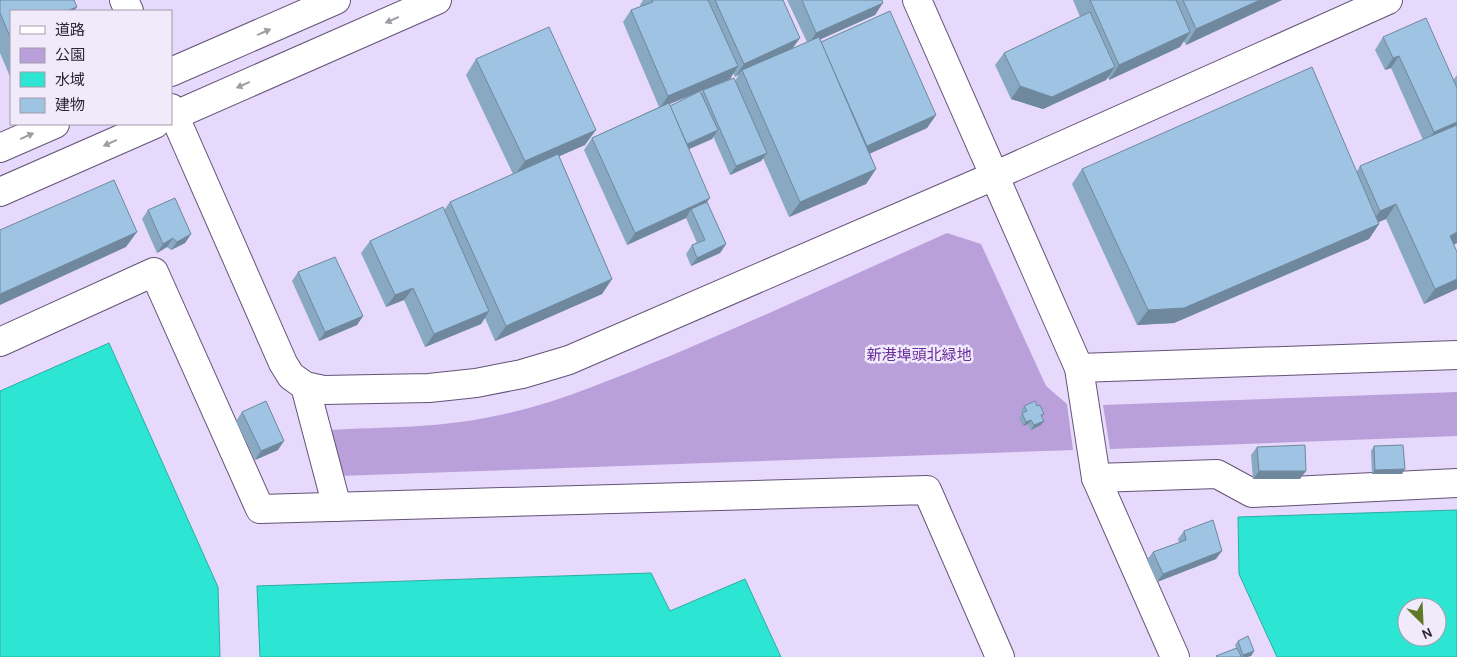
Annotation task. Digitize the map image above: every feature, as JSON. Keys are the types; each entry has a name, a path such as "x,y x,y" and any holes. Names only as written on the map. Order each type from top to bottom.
{"street":[{"path":"172,72 336,0"},
{"path":"172,114 437,0"},
{"path":"917,0 1079,368 1096,478 1175,657"},
{"path":"172,125 283,363 291,376 305,386 323,390 430,388 485,382 522,374 569,360 994,176 1388,0"},
{"path":"0,148 53,125"},
{"path":"0,192 148,125"},
{"path":"0,342 154,272 260,509 927,490 1000,657"},
{"path":"1079,368 1457,355"},
{"path":"305,386 337,507"},
{"path":"1096,478 1217,474 1252,493 1457,483"}],"green space":[{"name":"新港埠頭北緑地","path":"947,233 981,244 1046,386 1067,404 1073,450 339,476 329,430 454,423 518,411 562,398 705,341"},
{"path":"1457,392 1457,436 1110,449 1103,405"}],"water":[{"path":"109,343 218,587 220,657 0,657 0,391"},
{"path":"1457,510 1457,657 1277,657 1239,574 1238,517"},
{"path":"651,573 670,611 745,579 781,657 260,657 257,586"}],"building":[{"path":"0,0 74,0 77,7 69,10 10,10 10,37 0,13"},
{"path":"652,0 708,0 738,66 668,96 631,10 653,2"},
{"path":"715,0 783,0 800,38 744,64"},
{"path":"802,0 882,0 883,3 816,33"},
{"path":"1090,0 1176,0 1190,32 1119,65"},
{"path":"1183,0 1260,0 1196,29"},
{"path":"890,11 936,115 867,146 821,42"},
{"path":"1090,12 1115,67 1052,97 1020,86 1004,53"},
{"path":"1426,18 1457,88 1457,122 1434,132 1399,56 1393,58 1383,37"},
{"path":"549,27 596,130 525,161 476,59"},
{"path":"819,37 876,169 800,202 742,70"},
{"path":"1312,67 1379,224 1184,308 1148,310 1082,169"},
{"path":"734,78 767,153 736,166 703,90"},
{"path":"700,91 718,130 687,144 670,106"},
{"path":"669,103 710,198 635,233 592,138"},
{"path":"1457,125 1457,232 1450,236 1457,252 1457,279 1435,289 1396,204 1380,211 1360,166"},
{"path":"558,154 612,279 506,326 450,202"},
{"path":"114,180 137,232 0,294 0,230"},
{"path":"175,198 191,234 177,242 173,238 163,244 148,210"},
{"path":"707,202 726,244 697,258 692,245 705,240 691,209"},
{"path":"443,207 489,311 434,334 413,288 395,295 370,241"},
{"path":"335,257 363,316 325,332 298,272"},
{"path":"266,401 284,441 261,451 242,412"},
{"path":"1035,401 1037,406 1040,405 1044,414 1041,415 1044,421 1034,425 1031,420 1026,422 1022,413 1027,411 1024,406"},
{"path":"1305,445 1306,471 1259,471 1257,447"},
{"path":"1403,445 1405,469 1375,470 1374,446"},
{"path":"1213,520 1222,551 1163,574 1153,552 1186,540 1184,531"},
{"path":"1248,636 1254,651 1243,655 1238,641"},
{"path":"1237,648 1241,656 1239,657 1216,656"}]}
